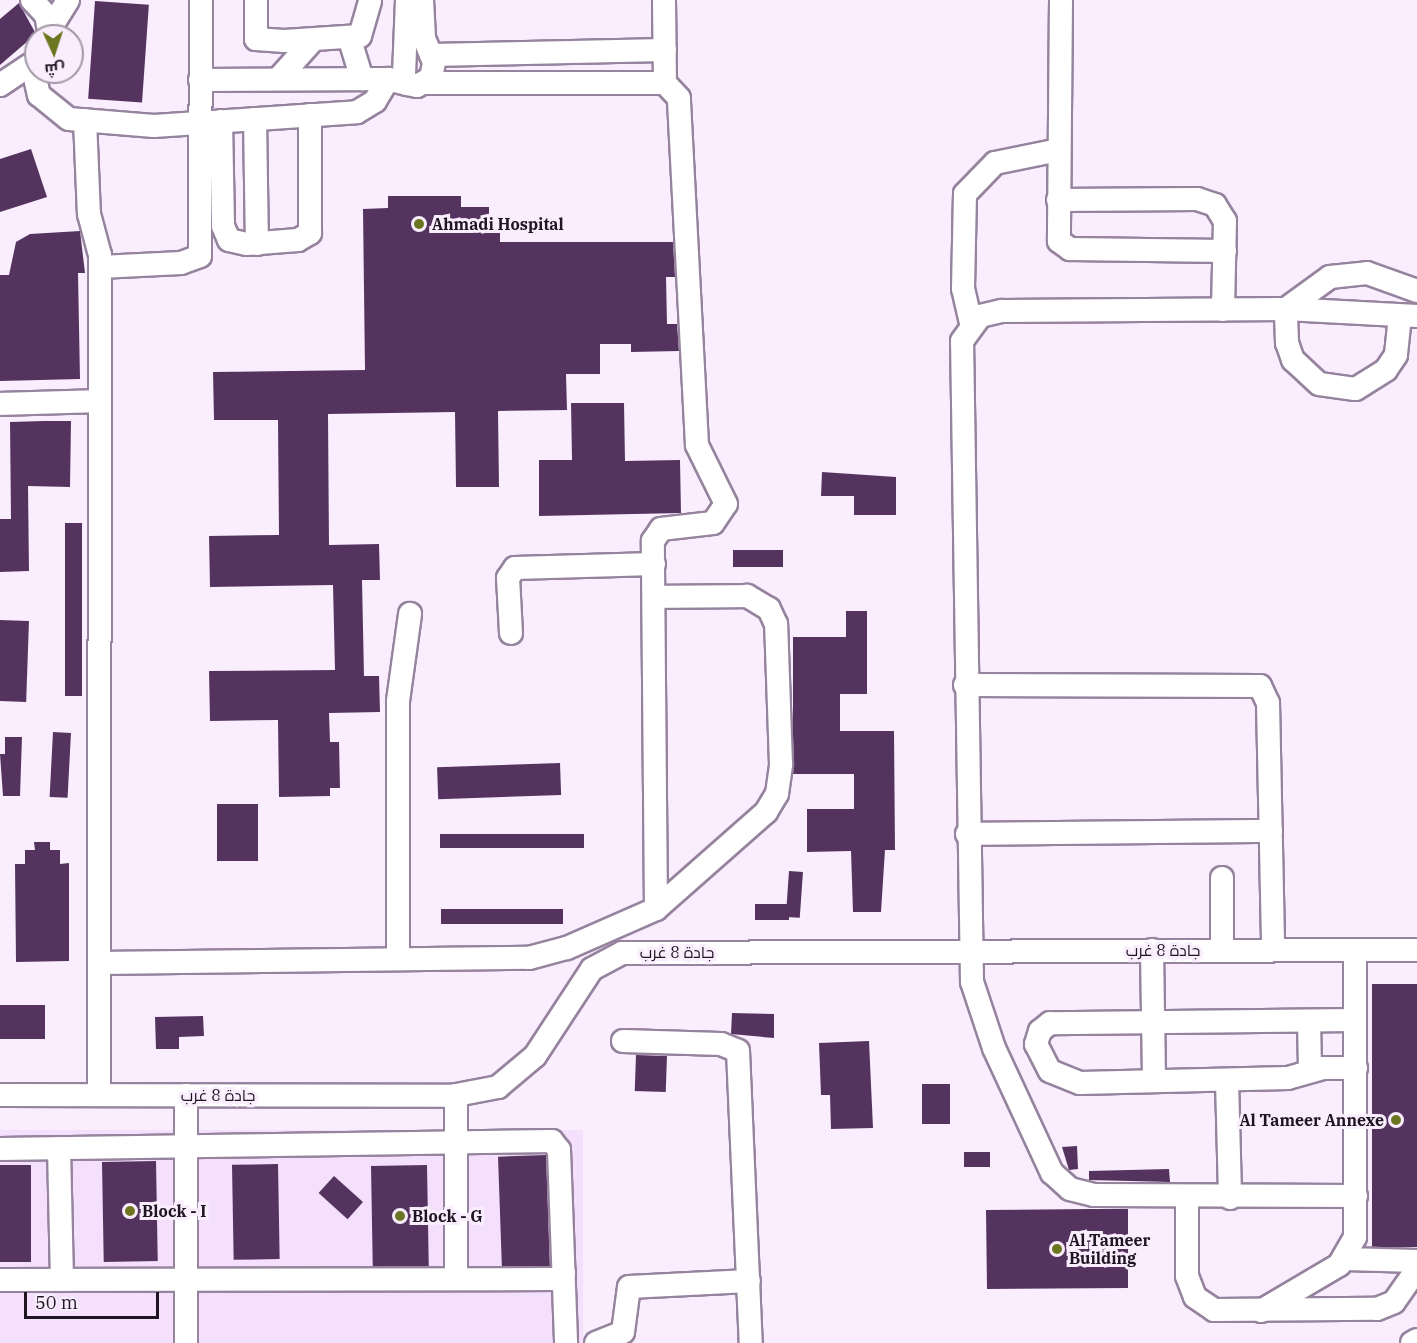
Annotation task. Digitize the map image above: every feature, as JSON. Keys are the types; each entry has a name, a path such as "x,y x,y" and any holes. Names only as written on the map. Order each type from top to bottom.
{"street":[{"path":"32,0 46,15 48,24"},
{"path":"55,24 68,0"},
{"path":"201,0 200,80 210,122 225,235 257,244 298,240 310,233 310,115"},
{"path":"256,0 256,39 313,40 351,40 363,31 370,0"},
{"path":"407,82 408,0"},
{"path":"37,84 39,95 57,112 85,120 154,126 357,112 407,82 433,72 422,0"},
{"path":"656,909 654,564 657,532 713,523 726,504 697,445 679,98 665,83 664,0"},
{"path":"1061,0 1058,237 1067,248 1225,251"},
{"path":"278,80 313,40"},
{"path":"351,40 362,79"},
{"path":"431,55 665,50"},
{"path":"463,81 464,53"},
{"path":"0,85 24,69"},
{"path":"200,80 362,79 407,82 665,83"},
{"path":"255,119 257,244"},
{"path":"85,120 89,214 100,267 99,1095"},
{"path":"100,267 181,263 200,256 210,122"},
{"path":"1059,150 995,163 964,194 963,289 971,323 962,351 967,834 972,982 986,1026 1059,1182 1081,1194 1187,1199 1356,1196"},
{"path":"1058,200 1207,200 1225,221 1223,310"},
{"path":"1286,309 1313,285 1348,273 1385,277 1417,291"},
{"path":"971,323 1002,311 1286,309 1409,316 1396,355 1386,370 1372,382 1337,390 1319,384 1293,360 1286,309"},
{"path":"0,404 100,401"},
{"path":"511,633 508,578 515,568 654,564"},
{"path":"99,963 542,956 656,909 766,812 777,794 781,764 776,624 769,609 747,597 655,597"},
{"path":"398,958 398,701 410,614"},
{"path":"965,685 1260,686 1268,703 1273,950"},
{"path":"967,834 1271,831"},
{"path":"1222,878 1222,950"},
{"path":"1152,950 1154,1081"},
{"path":"1345,1259 1355,1237 1355,950"},
{"name":"جادة 8 غرب","path":"0,1095 456,1095 498,1087 535,1056 592,969 614,955 1417,950"},
{"path":"1355,1020 1050,1023 1040,1031 1036,1044 1050,1071 1063,1080 1154,1081 1288,1078 1310,1070 1356,1068"},
{"path":"1309,1021 1310,1070"},
{"path":"622,1041 720,1044 738,1051 751,1343"},
{"path":"1227,1080 1230,1198"},
{"path":"186,1095 186,1343"},
{"path":"456,1095 456,1280"},
{"path":"0,1149 552,1141 559,1150 566,1343"},
{"path":"59,1148 62,1280"},
{"path":"1187,1199 1187,1276 1196,1297 1214,1310 1377,1309 1394,1302 1417,1269"},
{"path":"1261,1311 1345,1259 1417,1261"},
{"path":"0,1280 555,1279 564,1274"},
{"path":"596,1343 623,1332 629,1287 749,1281"},
{"path":"1412,1343 1417,1340"}],"shaded area":[{"path":"0,1130 583,1130 583,1343 0,1343"}],"building":[{"path":"95,1 149,5 142,103 88,99"},
{"path":"19,3 31,24 24,24 24,44 0,65 0,19"},
{"path":"31,149 47,197 0,212 0,159"},
{"path":"388,196 461,196 461,207 489,207 489,227 500,227 500,242 673,242 675,277 666,277 667,324 677,324 679,351 631,352 631,344 600,344 600,374 566,374 567,410 498,411 499,487 456,487 455,412 328,414 329,545 379,544 380,580 362,580 364,676 379,676 380,712 329,713 330,742 339,742 340,788 330,788 330,796 279,797 278,720 210,721 209,671 335,670 333,585 210,587 209,536 279,535 278,420 214,420 213,372 365,370 363,209 388,208"},
{"path":"80,231 85,273 78,273 80,379 0,381 0,275 9,275 16,242 30,234"},
{"path":"571,403 624,403 625,461 680,460 681,513 539,516 539,460 572,460"},
{"path":"71,421 70,487 28,486 29,571 0,572 0,519 11,519 10,422"},
{"path":"822,472 896,477 896,515 854,515 854,496 821,496"},
{"path":"65,523 82,523 82,696 65,696"},
{"path":"733,550 783,550 783,567 733,567"},
{"path":"846,611 867,611 867,694 840,694 840,731 894,731 895,850 885,850 881,912 853,912 851,851 807,852 807,809 854,809 854,774 793,774 793,637 846,637"},
{"path":"0,620 29,621 26,702 0,701"},
{"path":"53,732 71,733 68,798 50,797"},
{"path":"5,737 22,737 20,796 3,796 0,754 5,754"},
{"path":"560,763 561,795 438,799 437,767"},
{"path":"217,804 258,804 258,861 217,861"},
{"path":"440,834 584,834 584,848 440,848"},
{"path":"34,842 50,842 50,850 60,850 60,864 69,863 69,961 16,962 15,864 25,864 25,850 35,850"},
{"path":"789,871 803,872 800,918 786,917"},
{"path":"755,904 789,904 789,920 755,920"},
{"path":"441,909 563,909 563,924 441,924"},
{"name":"Al Tameer Annexe","path":"1372,984 1417,984 1417,1247 1372,1247"},
{"path":"0,1005 45,1005 45,1039 0,1039"},
{"path":"732,1013 774,1014 774,1038 731,1034"},
{"path":"203,1016 204,1036 179,1037 179,1049 156,1049 155,1017"},
{"path":"869,1041 873,1128 831,1129 830,1095 821,1095 819,1043"},
{"path":"636,1055 667,1056 666,1092 635,1091"},
{"path":"922,1084 950,1084 950,1124 922,1124"},
{"path":"1077,1146 1078,1169 1069,1170 1062,1147"},
{"path":"964,1152 990,1152 990,1167 964,1167"},
{"path":"546,1155 550,1266 502,1268 498,1157"},
{"name":"Block - I","path":"156,1161 158,1261 104,1262 102,1162"},
{"path":"278,1164 280,1259 234,1260 232,1165"},
{"path":"0,1165 31,1165 31,1262 0,1262"},
{"name":"Block - G","path":"427,1165 429,1266 373,1267 371,1166"},
{"path":"1169,1169 1170,1182 1089,1180 1089,1171"},
{"path":"334,1176 363,1202 348,1219 319,1193"},
{"name":"Al Tameer Building","path":"1128,1209 1128,1288 987,1289 986,1210"}],"place":[{"name":"Ahmadi Hospital","path":"419,224"},
{"name":"Al Tameer Annexe","path":"1396,1120"},
{"name":"Block - I","path":"130,1211"},
{"name":"Block - G","path":"400,1216"},
{"name":"Al Tameer Building","path":"1057,1249"}]}
